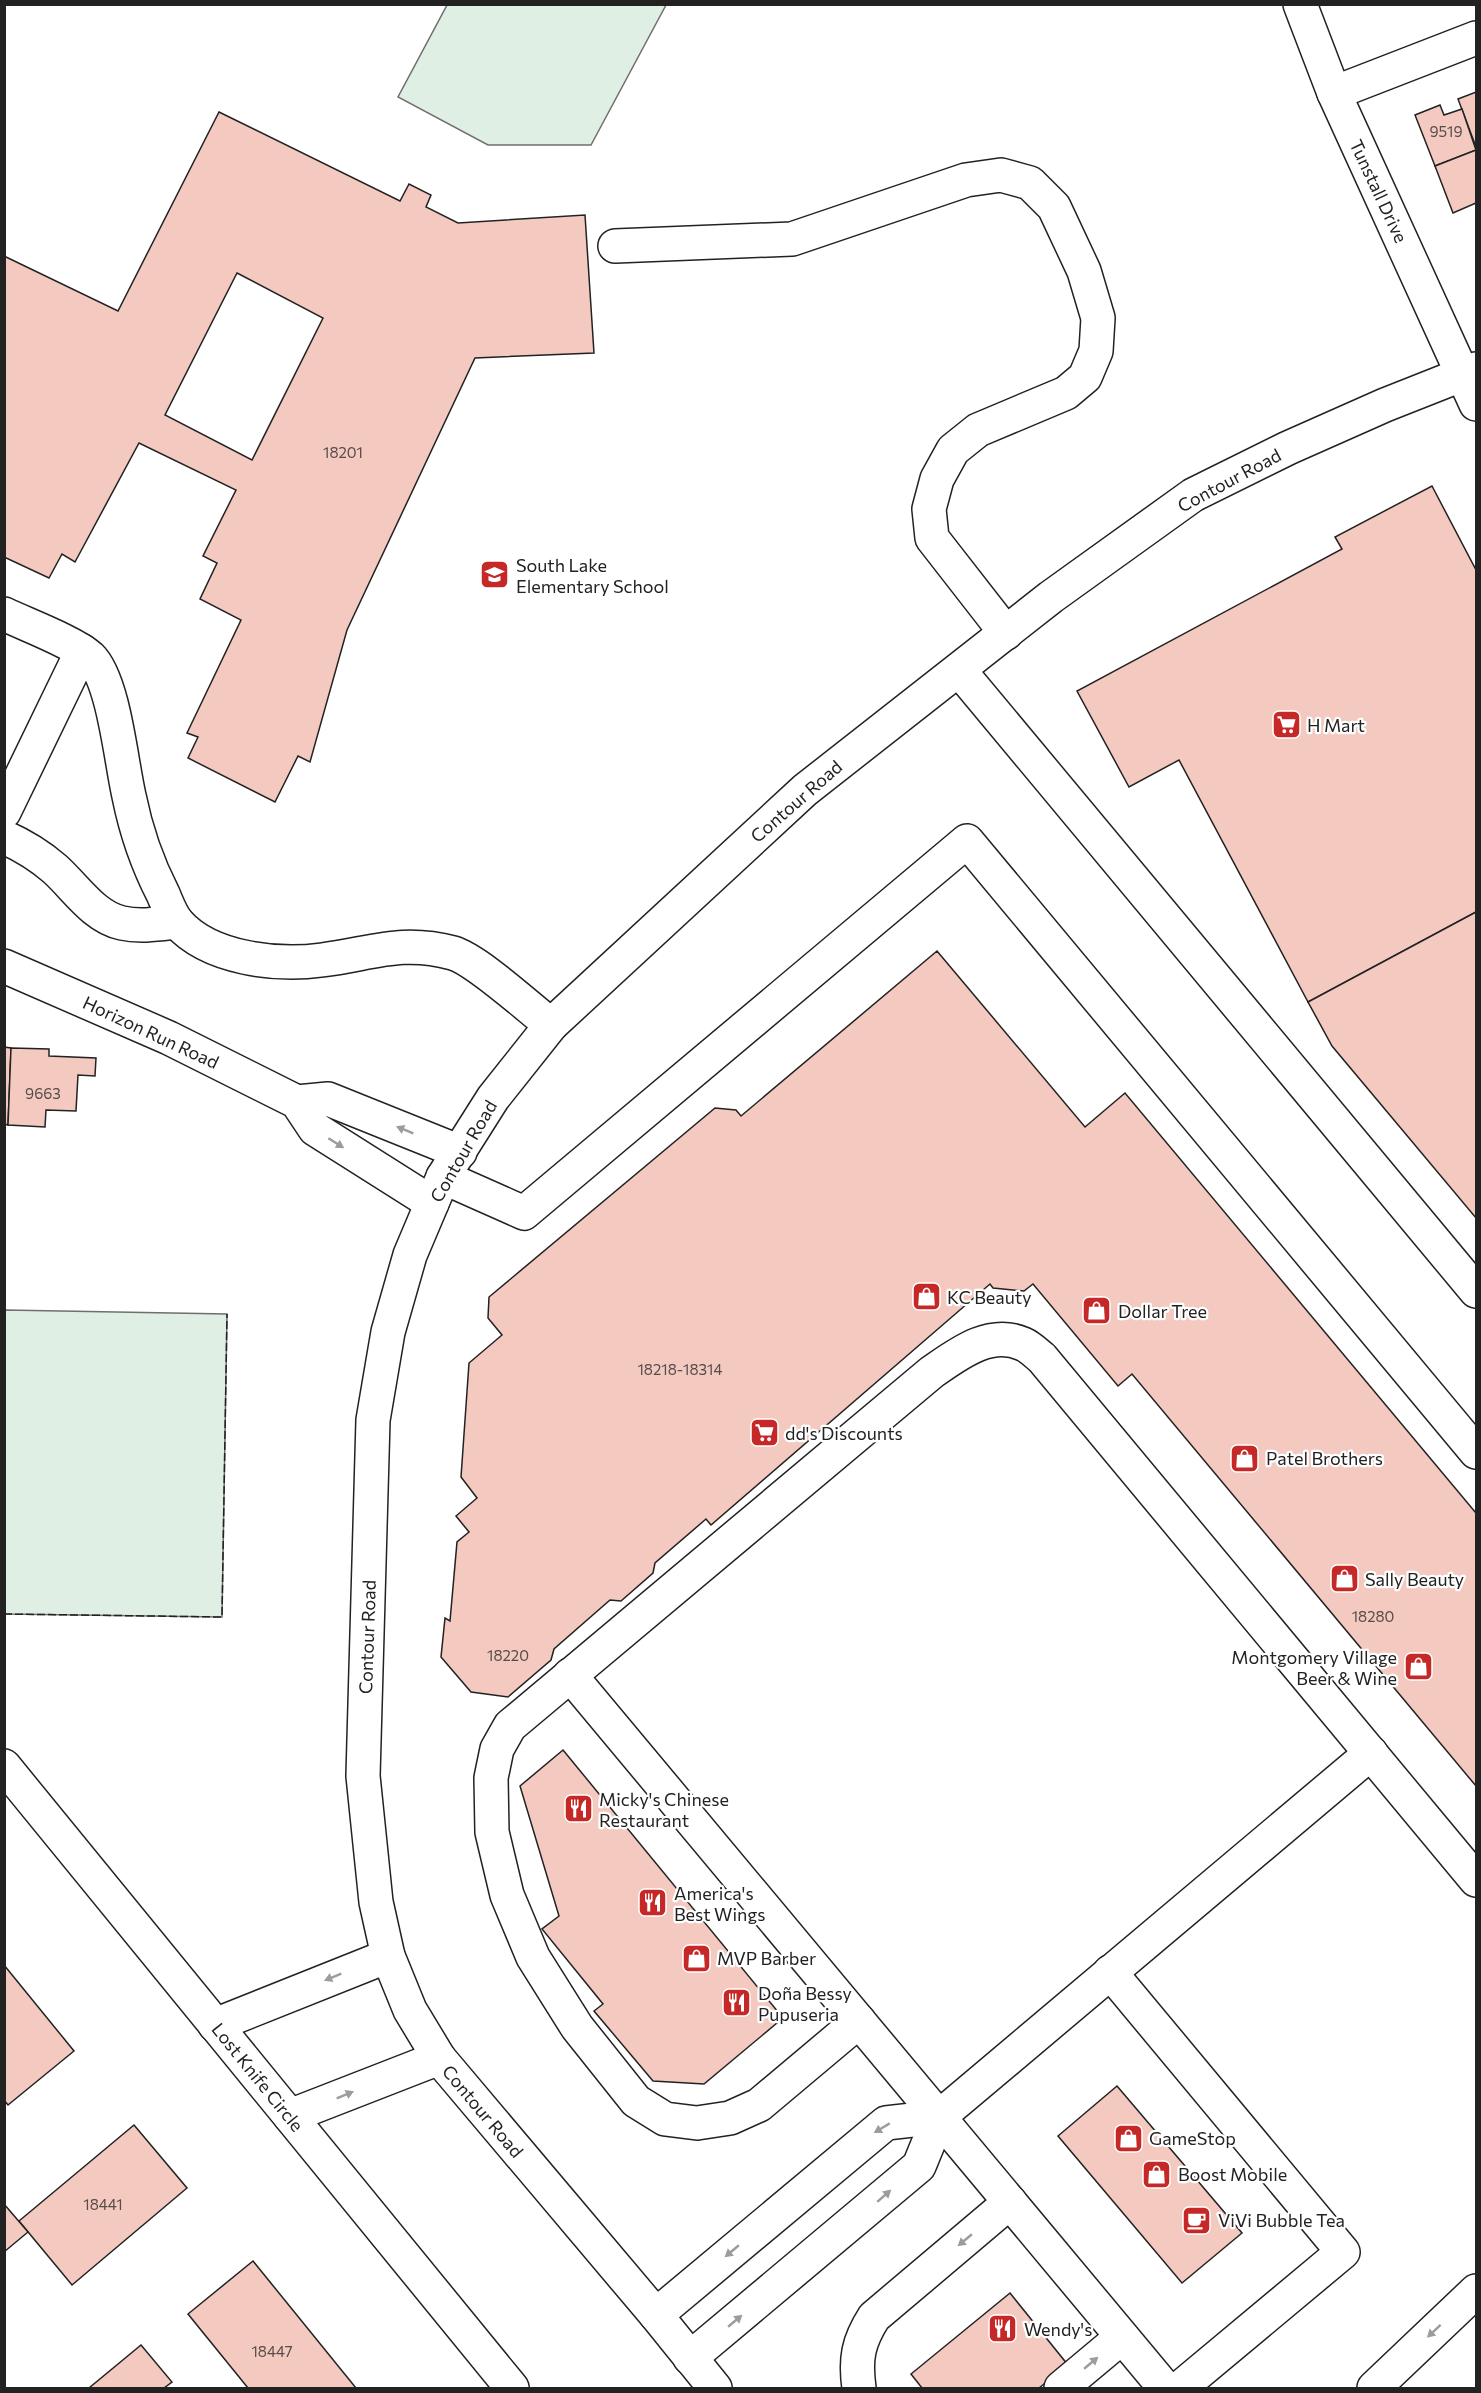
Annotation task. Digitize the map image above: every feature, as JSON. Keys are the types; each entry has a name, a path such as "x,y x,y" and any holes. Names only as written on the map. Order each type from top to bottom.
{"street":[{"name":"Tunstall Drive","path":"1300,4 1334,93 1470,372 1476,404"},
{"path":"1334,93 1476,38"},
{"path":"615,246 792,239 966,180 1001,175 1030,183 1054,207 1084,271 1098,318 1096,351 1085,377 1066,393 978,430 953,450 937,479 929,508 932,538 1006,633"},
{"name":"Contour Road","path":"715,2388 657,2315 439,2058 410,2010 388,1956 376,1902 363,1776 374,1420 388,1332 410,1255 445,1177 493,1098 551,1025 805,790 1090,568 1193,495 1288,448 1385,405 1470,372"},
{"path":"4,614 81,651 97,666 115,723 129,798 147,862 177,922 213,949 264,960 321,960 395,947 418,946 455,953 482,970 551,1025"},
{"path":"4,812 81,651"},
{"path":"959,670 1476,1292"},
{"path":"4,837 27,849 54,868 106,917 122,923 142,926 177,922"},
{"path":"297,1102 328,1099 445,1177 524,1213 967,841 1476,1452"},
{"name":"Horizon Run Road","path":"4,966 169,1038 297,1102 315,1129 445,1177"},
{"path":"859,2021 759,2105 730,2118 697,2124 665,2119 636,2101 577,2028 533,1957 507,1895 492,1832 491,1778 497,1749 510,1726 932,1372 965,1349 986,1341 1005,1339 1024,1344 1042,1358 1476,1880"},
{"path":"570,1675 1165,2388"},
{"path":"690,2358 919,2166 939,2116 1371,1753"},
{"name":"Lost Knife Circle","path":"4,1766 512,2388"},
{"path":"215,2025 388,1956"},
{"path":"1110,1972 1343,2252 1180,2388"},
{"path":"290,2116 439,2058"},
{"path":"657,2315 885,2123 939,2116"},
{"path":"860,2388 856,2368 861,2339 874,2317 1010,2202"},
{"path":"1374,2388 1476,2291"},
{"path":"869,2325 877,2388"},
{"path":"1061,2388 1122,2337"}],"green space":[{"path":"447,5 666,5 591,145 488,145 398,97"},
{"path":"5,1310 227,1314 222,1617 5,1614"}],"building":[{"path":"1476,92 1476,147 1458,99"},
{"path":"1440,105 1444,115 1462,109 1476,150 1435,166 1415,115"},
{"path":"219,112 400,201 409,184 431,195 426,207 458,223 585,215 594,353 475,358 347,630 310,762 298,756 275,802 188,758 198,737 187,733 241,620 200,599 217,563 203,556 236,490 139,443 75,562 62,554 49,578 4,557 4,256 118,311","holes":["237,273 323,318 252,460 165,415"]},
{"path":"1476,150 1476,203 1453,213 1435,166"},
{"name":"H Mart","path":"1432,486 1476,570 1476,912 1308,1002 1179,760 1129,787 1077,691 1342,549 1335,537"},
{"path":"1476,912 1476,1218 1332,1046 1308,1002"},
{"path":"937,951 1085,1127 1125,1093 1476,1513 1476,1786 1132,1374 1118,1386 1033,1284 1024,1291 993,1288 990,1284 711,1525 706,1519 655,1563 653,1573 621,1601 610,1600 554,1649 551,1660 508,1697 471,1692 441,1657 445,1618 450,1621 457,1542 469,1532 456,1516 477,1498 461,1477 469,1363 502,1335 488,1318 489,1297 715,1108 736,1110 741,1116"},
{"path":"4,1047 11,1048 8,1125 4,1124"},
{"path":"11,1048 49,1049 49,1056 96,1058 95,1076 78,1075 76,1111 46,1110 45,1127 8,1125"},
{"path":"563,1750 783,2018 704,2084 653,2081 594,2011 603,2004 542,1929 559,1916 520,1786"},
{"path":"4,1965 74,2051 8,2105 4,2100"},
{"path":"1117,2086 1242,2233 1182,2283 1058,2136"},
{"path":"134,2125 187,2188 72,2285 19,2221"},
{"path":"4,2204 28,2232 4,2252"},
{"path":"253,2261 356,2388 248,2388 188,2314"},
{"name":"Wendy's","path":"1010,2293 1068,2365 1039,2388 922,2388 911,2374"},
{"path":"141,2345 172,2382 164,2388 89,2388"}],"fence":[{"path":"4,1614 222,1617 227,1314"}],"place":[{"name":"South Lake Elementary School","path":"495,575"},
{"name":"H Mart","path":"1286,725"},
{"name":"KC Beauty","path":"926,1297"},
{"name":"Dollar Tree","path":"1097,1311"},
{"name":"dd's Discounts","path":"764,1433"},
{"name":"Patel Brothers","path":"1245,1458"},
{"name":"Sally Beauty","path":"1344,1579"},
{"name":"Montgomery Village Beer & Wine","path":"1418,1667"},
{"name":"Micky's Chinese Restaurant","path":"578,1809"},
{"name":"America's Best Wings","path":"653,1903"},
{"name":"MVP Barber","path":"696,1958"},
{"name":"Doña Bessy Pupuseria","path":"737,2003"},
{"name":"GameStop","path":"1128,2138"},
{"name":"Boost Mobile","path":"1157,2174"},
{"name":"ViVi Bubble Tea","path":"1197,2220"},
{"name":"Wendy's","path":"1003,2329"}]}
